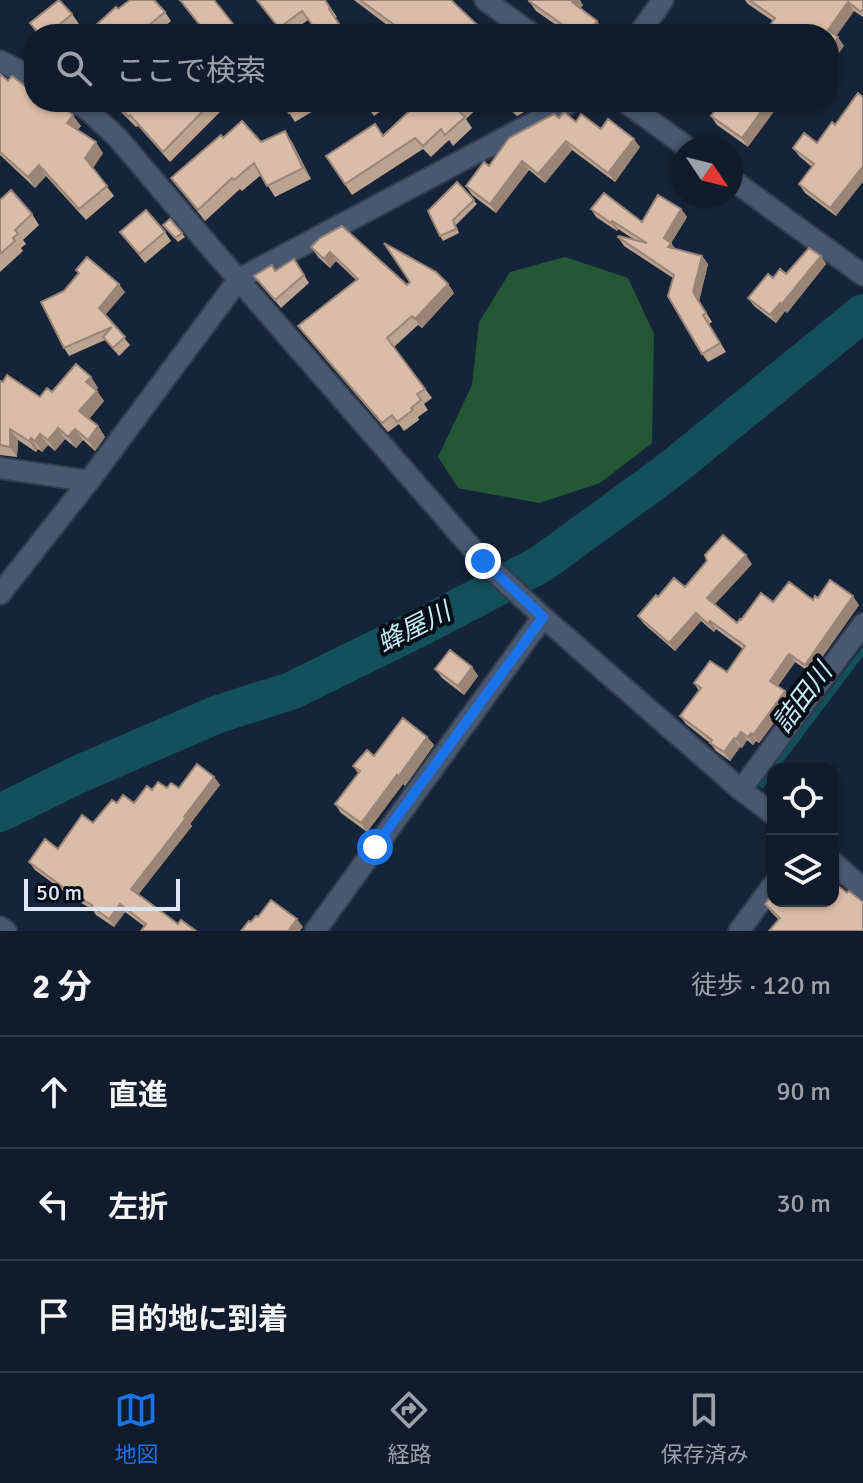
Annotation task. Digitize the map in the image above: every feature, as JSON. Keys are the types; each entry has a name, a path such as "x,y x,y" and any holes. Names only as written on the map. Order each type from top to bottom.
{"street":[{"path":"485,0 518,24"},
{"path":"646,24 663,0"},
{"path":"0,61 24,73"},
{"path":"90,112 117,137 483,561 741,790 767,810"},
{"path":"0,594 89,481 239,279 553,112"},
{"path":"639,112 672,136"},
{"path":"743,188 863,275"},
{"path":"0,468 89,481"},
{"path":"315,931 536,610"},
{"path":"741,790 863,624"},
{"path":"839,867 863,889"},
{"path":"739,931 767,893"},
{"path":"0,927 6,931"}],"green space":[{"path":"565,257 628,278 654,334 652,443 600,483 539,503 458,488 438,457 472,385 479,322 510,272"}],"building":[{"path":"59,0 72,14 60,24 30,23"},
{"path":"130,0 154,0 165,12 150,24 97,24 116,7 118,9"},
{"path":"180,0 214,0 233,24 199,24"},
{"path":"257,0 325,0 339,24 312,24 302,11 284,24 276,24"},
{"path":"360,0 451,0 477,24 393,24"},
{"path":"573,0 597,21 595,24 562,24 529,1"},
{"path":"749,0 863,0 861,12 848,2 832,24 771,24 775,18"},
{"path":"0,74 8,81 12,76 24,85 24,112 69,112 73,115 67,123 96,142 85,158 107,186 79,209 39,165 28,177 0,152"},
{"path":"858,93 863,97 863,166 830,208 799,184 814,164 793,148 804,133 817,143 832,122 835,125"},
{"path":"124,112 202,112 163,152"},
{"path":"408,112 460,112 465,117 445,135 441,129 423,146 415,138 345,184 326,156 375,124 383,136"},
{"path":"564,112 576,122 581,114 601,129 608,119 634,139 608,173 566,141 538,174 522,161 490,204 466,186 484,162 489,166 509,138 554,114 559,118"},
{"path":"714,112 761,112 743,137 711,116"},
{"path":"242,121 261,142 285,131 303,168 267,186 254,163 234,180 232,178 198,210 171,178"},
{"path":"457,182 474,200 453,220 456,229 440,236 428,211"},
{"path":"11,190 32,214 15,230 18,234 13,238 15,241 0,254 0,200"},
{"path":"604,193 642,222 658,195 671,203 671,208 681,209 664,238 671,243 668,247 702,256 693,292 720,343 702,354 668,296 674,275 618,237 647,243 591,209"},
{"path":"146,210 165,232 139,254 120,232"},
{"path":"170,219 182,233 175,238 163,225"},
{"path":"342,226 407,285 410,282 384,243 436,272 448,284 415,319 412,316 387,338 425,389 417,394 421,400 411,408 413,410 397,422 392,415 382,423 298,326 358,279 330,252 324,259 311,247 320,238"},
{"path":"809,248 821,256 770,315 748,298 768,274 773,278 780,269 786,274"},
{"path":"87,257 119,284 99,308 125,337 113,348 103,337 112,327 64,348 41,302 64,291"},
{"path":"294,259 304,275 275,300 254,276 272,265 275,271"},
{"path":"76,364 91,377 86,382 97,391 79,411 98,426 88,440 75,429 68,437 58,428 48,440 40,434 35,441 31,438 29,441 10,429 10,447 0,445 0,381 3,382 7,375 40,397 47,388 52,392"},
{"path":"723,535 746,555 707,598 737,623 761,593 773,602 789,582 813,600 815,596 818,598 830,580 853,596 805,665 789,654 770,681 785,691 753,735 751,733 748,737 741,732 724,752 680,716 701,688 694,683 710,661 727,672 745,646 710,621 708,624 696,613 669,643 638,616 674,578 685,587 707,561 705,555"},
{"path":"450,650 472,667 458,686 435,669"},
{"path":"403,718 427,737 361,823 335,804 360,771 353,766 367,750 374,756"},
{"path":"197,764 214,777 131,889 178,924 181,920 196,931 141,931 146,924 120,904 109,919 29,862 45,839 58,849 82,815 93,823 112,800 117,803 123,795 134,803 147,786 152,790 158,782 167,788 171,783 179,788"},
{"path":"839,887 863,902 863,931 769,931 780,918 768,907 839,907"},
{"path":"271,900 297,919 288,931 241,931 249,921 258,917"}],"waterway":[{"name":"蜂屋川","path":"0,813 77,775 218,714 291,691 541,564 670,470 863,313"},
{"name":"詰田川","path":"779,763 863,651"},
{"name":"詰田川","path":"762,785 767,778"}],"route":[{"path":"375,847 543,617 483,561"}]}
